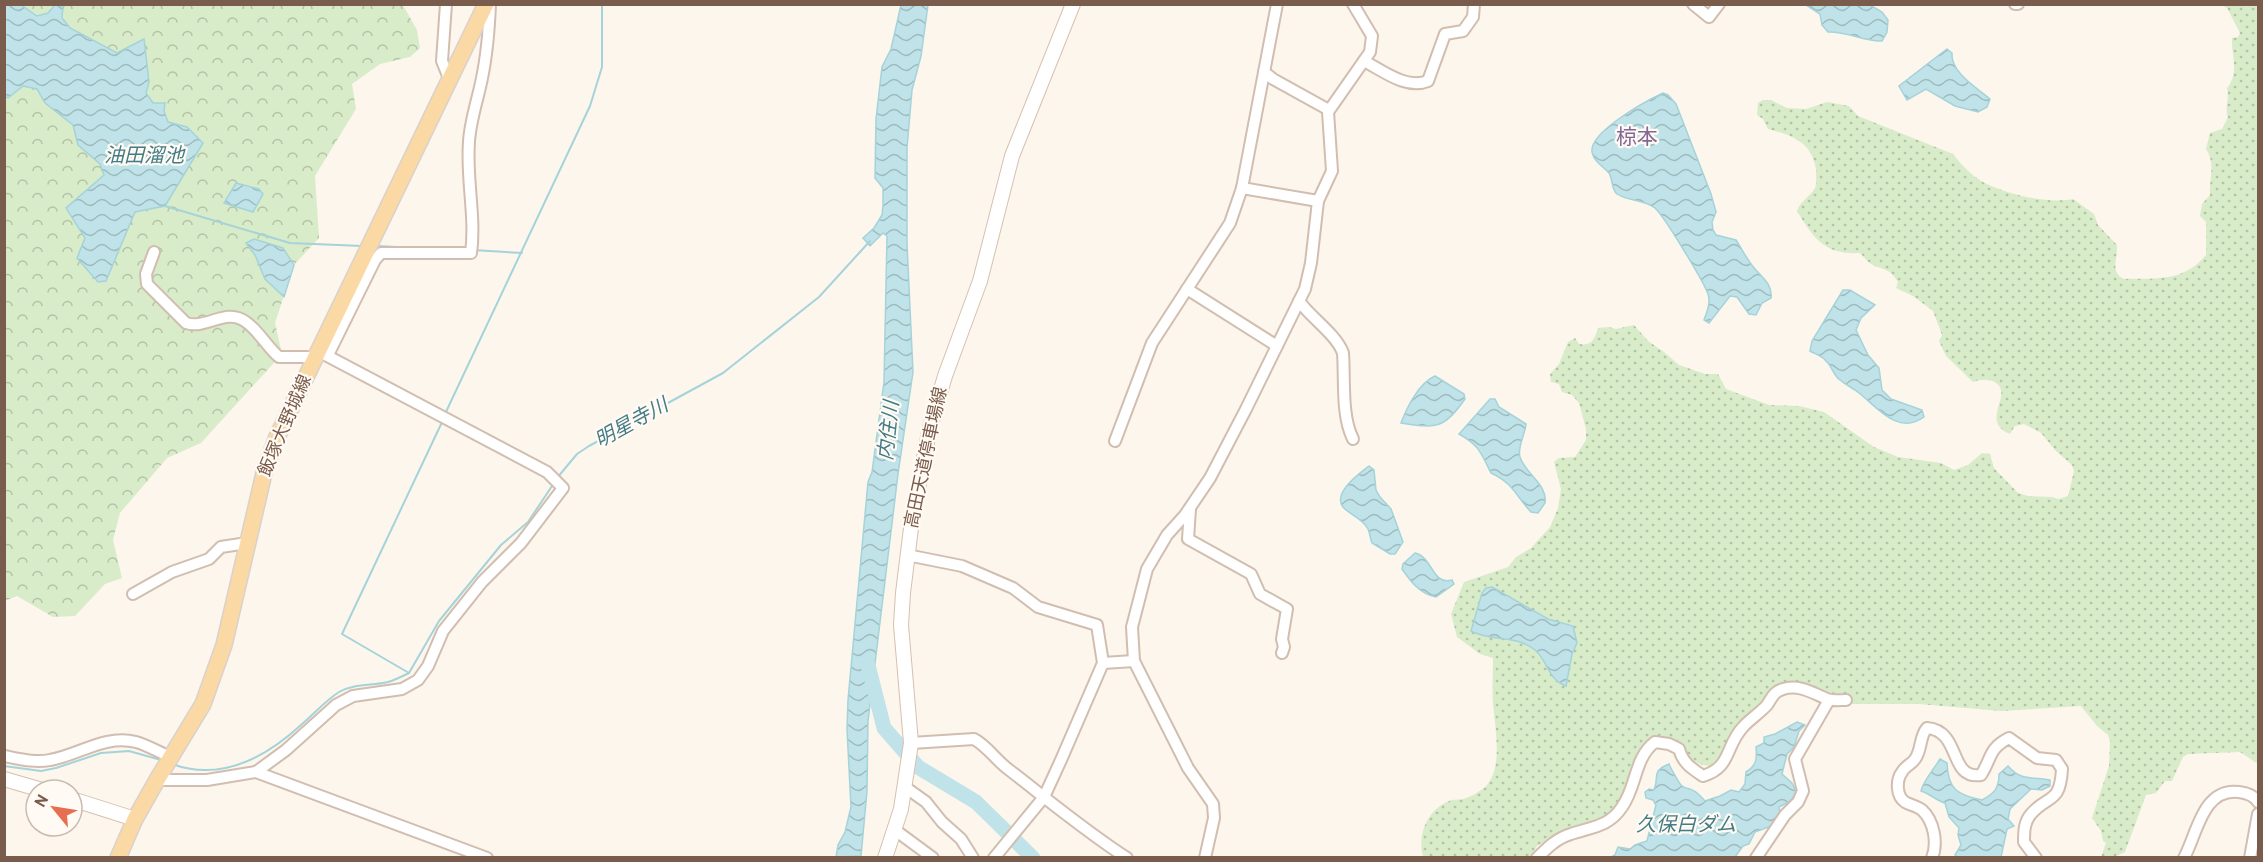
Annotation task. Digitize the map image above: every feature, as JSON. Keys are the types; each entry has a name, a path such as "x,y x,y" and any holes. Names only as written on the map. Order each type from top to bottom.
{"main road":[{"name":"飯塚大野城線","path":"118,858 135,819 203,704 216,673 265,469 277,437 320,354 486,4"},
{"name":"高田天道停車場線","path":"885,858 895,830 905,787 911,743 901,625 907,555 918,484 937,401 980,281 1012,156 1072,4"},
{"path":"4,779 24,785"},
{"path":"84,803 135,819"}],"street":[{"path":"446,4 442,60 450,81"},
{"path":"320,354 381,253 471,253 473,236 469,190 469,138 482,76 490,4"},
{"path":"1115,441 1152,343 1230,223 1242,189 1277,4"},
{"path":"1205,858 1214,818 1213,804 1188,768 1134,661 1132,627 1147,569 1167,535 1191,506 1215,469 1305,289 1311,263 1318,201 1332,171 1329,110 1370,52 1372,36 1353,4"},
{"path":"1364,61 1393,78 1421,84 1428,81 1445,34 1463,31 1473,17 1474,4"},
{"path":"1693,4 1709,17 1719,4"},
{"path":"1264,72 1329,110"},
{"path":"1242,189 1318,201"},
{"path":"4,756 31,762 52,760 87,747 117,740 135,742 163,769 207,780 256,772 286,750 336,705 353,696 402,689 418,680 428,666 443,632 482,582 521,543 563,488 547,472 320,354 279,357 259,333 235,316 222,317 194,326 186,322 147,284 146,274 154,252"},
{"path":"1187,289 1277,345"},
{"path":"1299,301 1307,313 1340,345 1343,352 1347,419 1353,440"},
{"path":"1191,506 1188,539 1245,570 1256,582 1260,594 1287,609 1282,653"},
{"path":"133,594 172,572 209,559 221,547 247,543"},
{"path":"907,555 962,566 1013,588 1038,607 1097,625 1102,663 1044,797 994,858"},
{"path":"1102,663 1134,661"},
{"path":"1537,858 1552,843 1569,834 1600,826 1611,819 1623,806 1641,757 1646,749 1655,742 1679,748 1682,759 1690,768 1703,776 1715,772 1724,764 1741,728 1766,706 1774,693 1784,689 1800,688 1829,700 1846,700"},
{"path":"1756,858 1785,815 1798,802 1803,791 1795,759 1829,700"},
{"path":"1932,858 1936,848 1934,832 1928,817 1920,808 1903,801 1898,783 1900,773 1916,759 1927,728 1934,729 1941,734 1954,749 1963,772 1971,777 1981,775 1987,765 1989,753 1997,744 2009,738 2037,758 2056,760 2062,769 2059,791 2050,801 2031,814 2024,826 2024,842 2036,858"},
{"path":"911,743 974,739 981,743 995,759 1105,844 1127,858"},
{"path":"256,772 487,858"},
{"path":"905,787 930,807 942,822 961,839 973,858"},
{"path":"2184,858 2203,815 2216,796 2229,791 2248,793 2259,802"},
{"path":"2250,858 2259,814"},
{"path":"895,830 933,858"}],"green space":[{"path":"5,5 403,5 417,30 420,48 410,57 380,64 352,84 356,109 315,176 319,238 294,265 275,323 282,354 201,443 167,458 120,513 113,540 122,578 105,584 75,616 53,617 17,596 5,601"},
{"path":"2222,5 2258,5 2258,764 2240,752 2188,754 2183,757 2172,781 2165,781 2156,793 2146,795 2125,852 2114,857 2101,857 2106,843 2092,818 2109,766 2110,741 2108,735 2097,726 2081,706 2001,711 1919,704 1846,704 1846,696 1802,685 1778,686 1768,692 1759,708 1710,766 1694,761 1673,741 1654,737 1636,755 1620,805 1608,817 1568,829 1537,846 1530,857 1423,857 1421,840 1423,832 1435,810 1449,801 1466,798 1482,789 1492,777 1495,768 1497,746 1493,698 1493,658 1480,654 1457,637 1451,614 1464,582 1508,567 1516,557 1531,548 1550,527 1558,508 1561,489 1554,462 1559,458 1575,457 1586,440 1586,429 1579,403 1572,395 1562,392 1559,384 1551,382 1550,374 1559,364 1568,342 1575,338 1579,344 1587,344 1594,339 1598,328 1616,329 1634,325 1648,341 1679,365 1705,374 1718,374 1726,389 1769,405 1799,406 1824,412 1874,447 1898,457 1941,463 1954,470 1968,465 1982,453 1990,454 1994,468 2018,493 2059,499 2068,496 2074,471 2072,465 2041,433 2024,424 2015,426 2010,434 1999,426 1996,417 2001,397 2000,386 1988,380 1973,382 1946,356 1939,341 1942,335 1933,311 1913,296 1896,288 1898,282 1888,271 1871,264 1860,253 1848,253 1829,248 1809,230 1797,211 1800,204 1815,188 1814,160 1810,152 1799,141 1768,129 1763,119 1757,115 1758,103 1771,100 1787,108 1806,109 1827,102 1849,106 1858,116 1953,154 1969,172 1989,185 2030,198 2073,199 2094,214 2098,225 2117,245 2115,265 2120,277 2125,279 2170,277 2188,270 2206,255 2206,222 2200,216 2202,204 2210,195 2211,160 2206,149 2210,133 2222,129 2228,117 2227,88 2234,70 2232,38 2238,37 2240,33 2227,8"}],"water":[{"name":"油田溜池","path":"5,4 21,5 37,16 48,13 55,5 63,6 62,18 70,28 117,53 144,39 149,82 146,93 153,103 165,103 164,111 168,122 187,127 203,143 165,206 135,212 106,281 98,282 77,258 85,238 66,208 104,175 100,164 78,145 73,125 45,103 37,89 23,86 8,98 5,96"},
{"name":"内住川","path":"901,5 928,5 921,56 912,90 907,148 907,244 913,372 898,474 868,721 867,791 861,856 836,857 851,807 847,729 848,700 868,482 872,472 884,382 887,236 883,233 870,246 863,238 874,228 882,215 883,188 875,178 876,119 882,67 891,49"},
{"path":"1806,5 1870,5 1882,12 1888,20 1887,32 1882,41 1828,32 1822,25 1820,14"},
{"path":"1947,49 1952,53 1955,67 1960,73 1990,99 1987,107 1978,112 1955,106 1926,89 1907,100 1899,86"},
{"path":"1663,93 1676,104 1711,194 1716,212 1712,222 1713,230 1716,235 1736,240 1770,289 1771,298 1762,303 1756,315 1749,314 1737,297 1730,296 1709,323 1704,320 1709,304 1708,294 1667,223 1651,205 1617,194 1609,173 1593,155 1593,144 1599,135 1632,110"},
{"path":"236,183 259,189 263,194 253,212 224,203"},
{"path":"254,239 283,248 294,265 284,297 265,279 255,255 246,243"},
{"path":"1843,290 1850,290 1875,305 1861,318 1856,330 1868,355 1879,368 1882,390 1891,399 1922,410 1924,417 1905,423 1889,417 1838,378 1823,358 1810,351 1812,341"},
{"path":"1435,376 1464,394 1465,399 1444,422 1431,426 1401,423 1419,390"},
{"path":"1490,399 1495,399 1499,407 1526,424 1519,453 1526,469 1540,485 1545,496 1545,503 1538,513 1531,512 1509,486 1491,473 1479,450 1459,434"},
{"path":"1369,466 1374,470 1376,490 1391,509 1403,542 1395,554 1390,554 1372,543 1365,525 1346,510 1341,502 1344,490"},
{"path":"1415,553 1426,560 1440,579 1452,580 1454,584 1436,597 1412,583 1402,569 1403,564"},
{"path":"1492,587 1548,619 1573,626 1577,643 1572,654 1566,686 1555,679 1539,654 1527,645 1471,631 1482,593 1486,588"},
{"name":"久保白ダム","path":"1797,722 1805,725 1799,731 1794,747 1787,754 1782,774 1792,783 1797,793 1789,802 1779,807 1780,814 1774,825 1755,832 1749,844 1743,846 1735,857 1609,858 1615,855 1618,847 1630,849 1647,841 1656,805 1653,800 1646,798 1645,792 1649,789 1654,790 1659,769 1669,764 1681,785 1691,789 1705,801 1731,790 1739,792 1745,784 1746,772 1756,761 1756,747 1764,743 1764,737 1775,734"},
{"path":"1940,759 1947,763 1952,785 1956,790 1982,800 1995,790 1999,774 2008,766 2022,776 2050,780 2050,786 2042,790 2031,789 2010,809 2008,819 2014,826 2007,829 2001,857 1957,857 1955,855 1961,845 1958,835 1959,828 1949,817 1945,803 1921,791 1926,779"}],"waterway":[{"path":"445,414 590,106 602,67 602,4"},
{"path":"165,206 290,243 362,246"},
{"name":"明星寺川","path":"557,478 577,454 589,446 723,373 819,297 870,241"},
{"path":"378,246 414,248"},
{"path":"473,250 522,253"},
{"path":"409,673 342,634 443,420"},
{"name":"明星寺川","path":"409,673 439,621 501,545 528,522 554,483"},
{"path":"868,665 884,728 918,767 976,802 1033,858"},
{"path":"172,764 190,769 208,770 241,764 273,748 339,692 357,686 388,682 409,673"},
{"path":"4,766 41,771 101,753 129,751 161,760"}],"district":[{"name":"椋本","path":"1637,138"}]}
